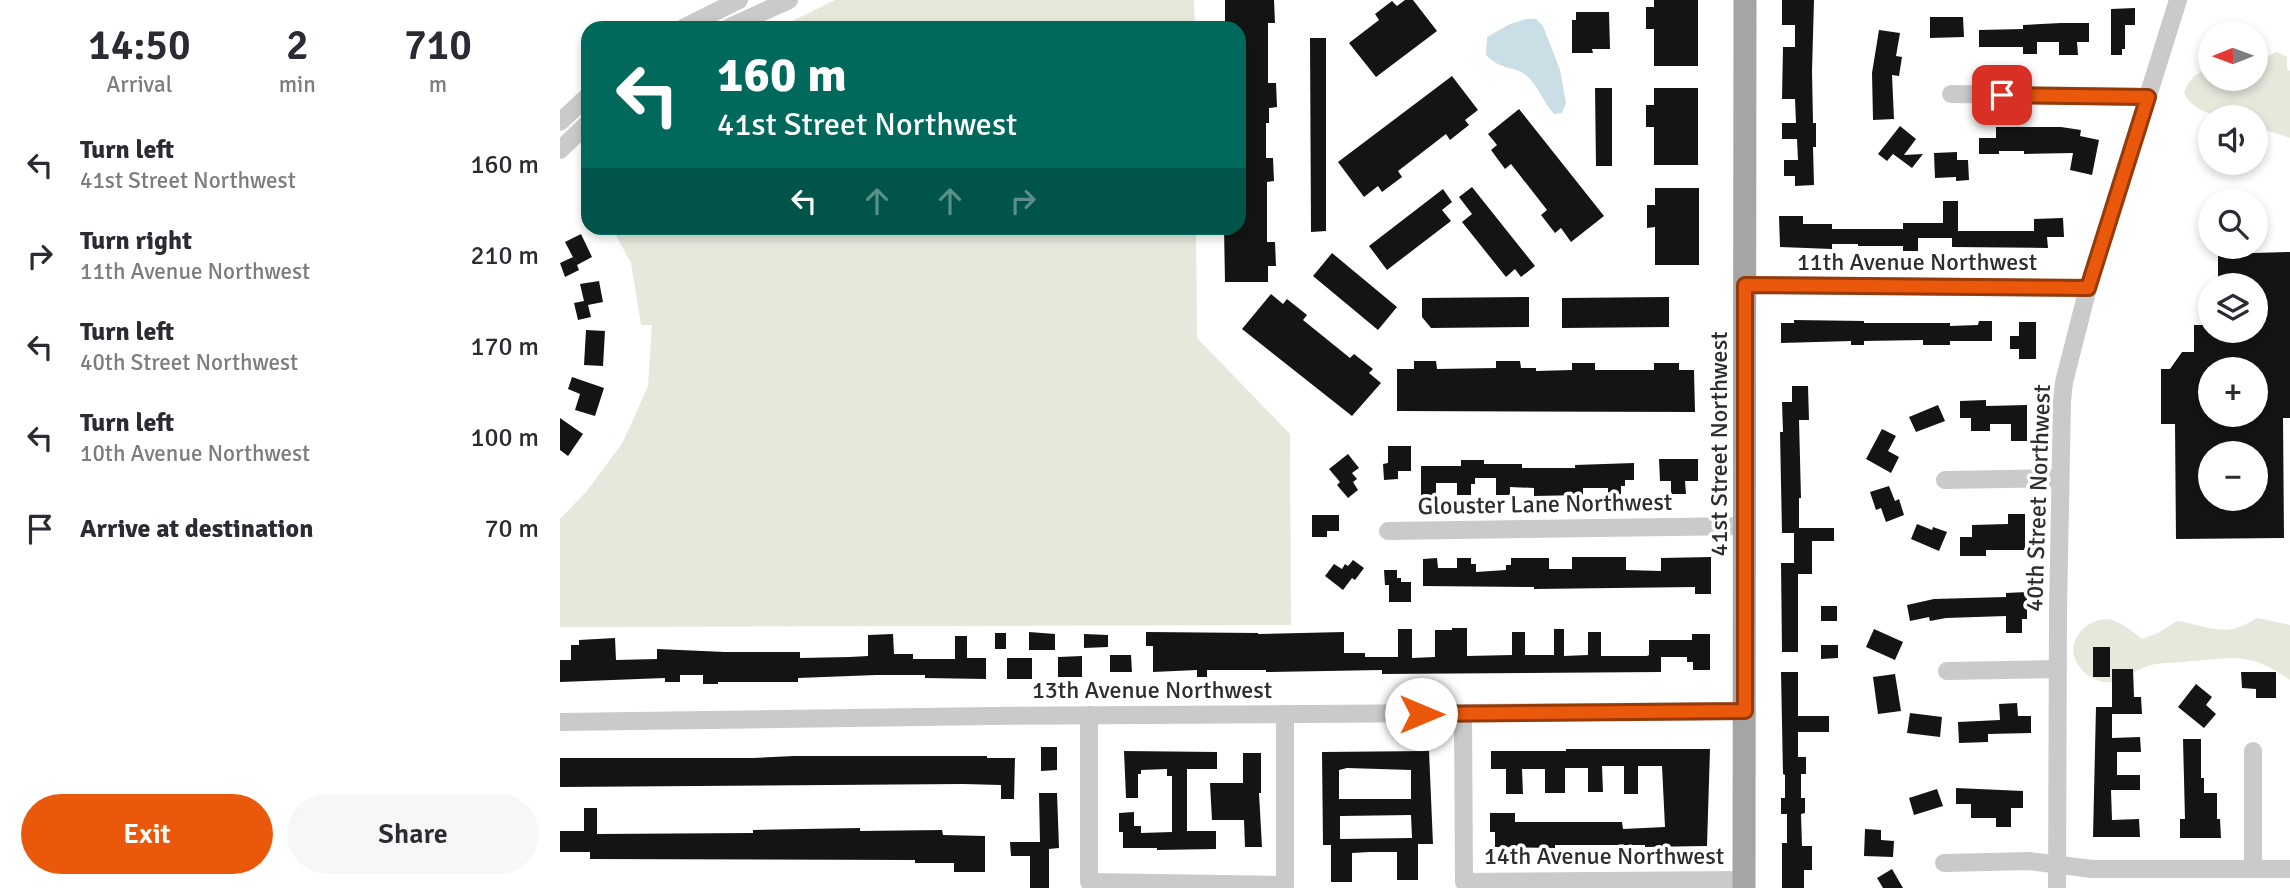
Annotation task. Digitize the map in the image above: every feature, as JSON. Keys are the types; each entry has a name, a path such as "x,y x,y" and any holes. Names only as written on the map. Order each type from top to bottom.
{"main road":[{"name":"41st Street Northwest","path":"1744,884 1745,0"}],"street":[{"path":"697,21 739,0"},
{"path":"743,21 789,0"},
{"name":"40th Street Northwest","path":"2057,888 2057,669 2064,382 2088,288 2178,0"},
{"path":"1951,94 2148,97"},
{"path":"560,122 581,102"},
{"path":"560,150 581,130"},
{"name":"11th Avenue Northwest","path":"1745,285 2088,288"},
{"path":"1945,480 2060,478"},
{"name":"Glouster Lane Northwest","path":"1388,531 1745,526"},
{"path":"1947,671 2057,669"},
{"name":"13th Avenue Northwest","path":"560,722 1745,711"},
{"path":"1089,715 1089,882 1285,884 1285,714"},
{"name":"14th Avenue Northwest","path":"1463,714 1464,882 1744,884"},
{"path":"2253,751 2253,869"},
{"path":"1944,863 2029,862 2092,869 2290,870"}],"shaded area":[{"path":"835,0 1194,0 1195,21 792,21"},
{"path":"1536,19 1543,26 1560,70 1566,103 1562,113 1554,114 1532,81 1524,74 1498,64 1486,55 1487,37 1510,24"},
{"path":"2277,52 2287,57 2287,69 2290,71 2290,138 2268,131 2268,105 2198,105 2198,108 2184,93 2198,74 2198,91 2268,91 2268,56"},
{"path":"616,235 1196,235 1197,338 1290,434 1291,625 560,627 560,519 586,492 623,442 648,386 652,325 641,325 631,263"},
{"path":"2257,618 2290,625 2290,680 2254,661 2222,658 2156,664 2116,681 2105,682 2094,679 2084,671 2074,656 2075,640 2085,627 2099,620 2115,621 2142,639 2177,621 2229,630"}],"building":[{"path":"1225,0 1274,0 1275,23 1268,23 1268,83 1276,83 1277,107 1269,108 1266,158 1273,158 1274,181 1267,182 1267,242 1275,242 1276,266 1268,266 1268,282 1225,282 1224,235 1246,235 1246,21 1225,21"},
{"path":"1405,0 1413,0 1437,31 1376,77 1349,43 1379,20 1375,14 1392,1 1397,6"},
{"path":"1654,0 1698,0 1698,66 1654,66 1654,29 1646,29 1646,7 1654,7"},
{"path":"1782,0 1814,0 1814,185 1795,186 1795,176 1784,176 1784,160 1798,160 1797,139 1782,139 1782,123 1796,123 1795,99 1782,99 1783,47 1795,47 1795,25 1782,25"},
{"path":"2135,8 2135,25 2125,25 2125,49 2122,49 2122,55 2111,55 2111,9"},
{"path":"1576,12 1609,12 1610,49 1592,49 1593,53 1572,53 1572,20 1576,20"},
{"path":"1930,17 1963,17 1964,37 1930,38"},
{"path":"2089,23 2089,42 2077,42 2078,55 2059,55 2059,42 2037,42 2037,54 2023,54 2023,47 1979,47 1979,30 2023,29 2023,25"},
{"path":"1879,30 1900,33 1896,56 1902,57 1899,76 1892,75 1894,119 1873,120 1872,73"},
{"path":"1310,38 1326,38 1326,231 1311,232"},
{"path":"1452,76 1478,110 1465,120 1469,125 1450,140 1446,134 1398,171 1402,177 1382,192 1378,186 1364,197 1338,162"},
{"path":"1595,88 1612,88 1612,166 1596,166"},
{"path":"1654,88 1698,88 1698,165 1654,165 1654,127 1646,127 1646,105 1654,105"},
{"path":"1519,109 1604,216 1571,242 1561,228 1555,233 1541,215 1547,210 1511,164 1505,169 1491,150 1497,145 1488,134"},
{"path":"1900,126 1916,139 1904,155 1923,154 1912,168 1893,154 1887,161 1878,154"},
{"path":"1996,127 2061,127 2081,130 2080,136 2099,140 2092,175 2070,170 2073,153 2024,154 2024,151 1999,151 1999,154 1979,154 1979,138 1996,138"},
{"path":"1957,152 1957,160 1968,160 1969,180 1956,181 1956,177 1935,178 1934,153"},
{"path":"1472,187 1535,266 1521,277 1515,269 1506,277 1462,222 1472,214 1459,197"},
{"path":"1655,188 1699,188 1699,265 1655,265 1655,227 1647,228 1647,205 1655,205"},
{"path":"1443,189 1452,202 1442,210 1451,221 1387,270 1369,246"},
{"path":"1943,201 1958,201 1958,231 2034,231 2034,219 2063,218 2064,237 2047,237 2048,248 1952,247 1952,238 1918,238 1918,251 1903,251 1903,246 1858,244 1832,244 1832,249 1780,247 1779,216 1803,216 1803,224 1832,224 1832,229 1903,229 1903,223 1943,223"},
{"path":"581,234 592,257 577,265 579,270 565,277 560,263 573,257 565,242"},
{"path":"2290,252 2290,418 2283,418 2284,538 2176,539 2175,424 2161,424 2161,369 2170,369 2182,352 2194,352 2194,325 2198,325 2198,343 2268,343 2268,273 2218,273 2218,259 2268,259 2268,253"},
{"path":"1332,253 1397,307 1378,330 1313,276"},
{"path":"599,281 603,302 588,305 591,317 578,320 574,303 584,301 580,284"},
{"path":"1271,294 1283,304 1287,299 1307,315 1303,320 1350,358 1354,354 1373,369 1369,373 1381,383 1352,416 1242,329"},
{"path":"1529,297 1529,327 1431,328 1422,317 1422,298"},
{"path":"1669,297 1669,327 1562,328 1562,298"},
{"path":"1794,320 1950,323 1950,326 1978,325 1979,321 1992,321 1992,341 1950,341 1950,345 1923,345 1923,340 1864,341 1864,345 1851,345 1851,341 1781,343 1781,323 1794,323"},
{"path":"2019,322 2036,322 2036,359 2019,359 2019,349 2010,349 2010,336 2019,336"},
{"path":"586,330 605,331 603,366 584,365"},
{"path":"1414,361 1436,361 1437,369 1496,368 1496,361 1520,361 1521,368 1536,368 1536,371 1572,370 1572,363 1595,363 1595,370 1654,370 1654,363 1679,363 1679,370 1694,370 1695,412 1397,411 1397,369 1414,369"},
{"path":"572,377 604,388 595,416 575,410 580,394 568,389"},
{"path":"1792,386 1808,386 1809,420 1799,420 1799,528 1834,528 1834,541 1812,541 1812,574 1798,574 1798,652 1782,652 1781,563 1794,563 1794,533 1782,533 1780,432 1783,432 1782,402 1792,402"},
{"path":"1986,400 1986,406 2027,405 2027,441 2011,441 2011,424 1990,424 1990,431 1971,431 1971,418 1960,418 1960,401"},
{"path":"1938,405 1945,421 1916,432 1909,417"},
{"path":"560,418 583,434 568,456 560,450"},
{"path":"1882,429 1896,436 1888,451 1899,457 1891,473 1866,459"},
{"path":"1388,446 1411,446 1411,471 1398,471 1398,479 1384,480 1383,464 1388,463"},
{"path":"1348,454 1359,468 1352,473 1357,479 1353,482 1358,490 1348,498 1329,469"},
{"path":"1659,459 1698,459 1698,481 1685,481 1686,494 1671,494 1671,481 1660,481"},
{"path":"1461,460 1484,460 1484,464 1522,464 1522,468 1575,468 1575,465 1634,463 1634,480 1625,480 1625,486 1621,486 1621,494 1608,495 1608,488 1583,488 1583,495 1534,496 1534,488 1510,487 1510,495 1496,495 1496,478 1475,478 1475,484 1471,484 1471,495 1457,495 1457,483 1436,483 1436,495 1421,495 1421,466 1461,466"},
{"path":"1889,486 1895,501 1899,499 1904,515 1886,522 1881,508 1876,510 1870,492"},
{"path":"2008,514 2025,514 2025,550 1986,550 1986,556 1960,556 1960,537 1972,537 1972,525 2008,524"},
{"path":"1312,515 1339,515 1339,531 1327,531 1327,537 1312,537"},
{"path":"1917,524 1947,532 1939,551 1911,539"},
{"path":"1572,557 1626,557 1626,570 1661,571 1661,558 1711,557 1711,594 1695,594 1695,587 1534,589 1423,586 1423,559 1437,558 1438,568 1457,568 1457,558 1471,558 1471,564 1476,564 1476,572 1506,570 1506,565 1511,565 1511,558 1549,558 1549,569 1572,569"},
{"path":"1353,560 1364,568 1343,590 1325,576 1334,564 1342,569"},
{"path":"1384,570 1397,570 1397,578 1401,578 1401,582 1411,582 1411,602 1389,602 1389,585 1385,585"},
{"path":"2027,592 2027,619 2022,619 2022,633 2006,633 2006,616 1930,621 1929,617 1910,621 1907,605 1934,599 2006,597 2006,593"},
{"path":"1821,606 1837,606 1837,621 1821,621"},
{"path":"1467,628 1467,656 1512,655 1512,632 1525,632 1525,655 1554,655 1554,629 1564,629 1564,656 1588,655 1588,632 1601,632 1601,656 1647,656 1649,640 1692,640 1692,634 1710,634 1710,670 1693,670 1693,662 1687,662 1687,657 1661,657 1661,672 1382,674 1382,670 1207,670 1207,677 1197,677 1197,670 1153,672 1153,646 1146,646 1146,632 1344,632 1344,653 1365,653 1365,657 1398,657 1398,629 1412,629 1412,658 1435,657 1435,630"},
{"path":"1874,629 1903,642 1895,660 1866,647"},
{"path":"1029,632 1055,634 1055,650 1029,650"},
{"path":"995,633 1006,633 1006,649 995,649"},
{"path":"893,634 894,654 913,654 913,659 955,659 955,636 967,636 967,658 986,658 986,679 876,675 798,678 798,682 703,684 703,675 680,675 680,682 665,682 665,678 560,682 560,660 571,660 571,645 579,645 579,640 615,638 616,660 657,659 657,649 800,652 800,658 868,656 868,635"},
{"path":"1084,634 1108,635 1108,647 1084,648"},
{"path":"1821,645 1838,645 1838,658 1821,659"},
{"path":"2093,647 2110,647 2110,677 2093,677"},
{"path":"1110,655 1131,655 1132,672 1110,672"},
{"path":"1082,656 1082,677 1058,677 1058,657"},
{"path":"1007,658 1032,658 1032,679 1007,679"},
{"path":"2112,669 2133,669 2134,697 2141,697 2142,714 2112,714 2112,738 2140,737 2141,752 2117,752 2117,775 2140,775 2140,790 2111,790 2112,820 2139,819 2140,837 2093,837 2096,707 2112,707"},
{"path":"1781,672 1798,672 1798,716 1829,716 1829,732 1798,732 1798,757 1806,757 1806,774 1801,774 1801,798 1805,798 1805,813 1801,814 1802,846 1812,846 1812,870 1804,870 1804,888 1782,888 1782,843 1787,843 1787,814 1781,814 1781,798 1785,798 1785,775"},
{"path":"2241,672 2276,672 2276,698 2256,698 2256,689 2242,688"},
{"path":"1895,674 1901,711 1878,714 1873,677"},
{"path":"2196,684 2212,697 2206,705 2216,714 2204,728 2178,707"},
{"path":"2017,703 2018,716 2031,716 2031,733 1988,734 1988,742 1959,743 1958,722 2000,720 1999,704"},
{"path":"1910,713 1942,717 1940,737 1907,733"},
{"path":"2183,739 2201,739 2201,778 2204,778 2204,793 2217,793 2217,819 2220,819 2221,838 2180,838 2180,819 2185,819"},
{"path":"1041,747 1057,747 1057,770 1041,771"},
{"path":"1710,749 1707,846 1495,847 1495,832 1490,832 1490,813 1515,813 1515,822 1622,822 1623,829 1665,827 1662,766 1638,766 1638,794 1624,794 1624,766 1602,766 1603,792 1588,792 1588,768 1565,768 1565,793 1545,793 1545,769 1522,769 1523,794 1506,794 1506,769 1491,769 1491,751"},
{"path":"1124,751 1217,752 1217,769 1187,769 1187,831 1216,831 1216,849 1123,848 1123,832 1119,832 1119,813 1134,812 1134,826 1141,826 1141,833 1172,832 1172,776 1167,776 1167,769 1141,770 1141,774 1138,774 1138,798 1126,798"},
{"path":"1429,751 1433,844 1418,844 1418,880 1397,880 1397,852 1370,852 1352,853 1352,882 1331,882 1331,845 1323,845 1322,752","holes":["1339,770 1411,770 1411,799 1339,799","1411,815 1412,838 1340,839 1340,816"]},
{"path":"1243,753 1261,753 1259,793 1262,847 1245,847 1244,820 1212,820 1210,783 1243,783"},
{"path":"560,758 1015,758 1014,799 1001,799 1001,785 560,787"},
{"path":"1956,788 2023,791 2023,808 2011,808 2011,827 1996,827 1996,818 1971,818 1971,804 1956,804"},
{"path":"1937,789 1943,806 1914,815 1909,798"},
{"path":"1039,793 1057,793 1059,848 1049,849 1049,888 1030,888 1030,856 1011,856 1010,842 1040,842"},
{"path":"584,808 597,808 597,834 753,833 753,830 860,828 860,831 942,830 943,835 985,836 985,872 954,872 954,863 915,863 915,860 590,859 590,852 560,852 560,831 584,831"},
{"path":"1865,829 1881,830 1881,840 1894,841 1893,857 1864,856"},
{"path":"1892,869 1903,888 1883,888 1877,878"}],"route":[{"path":"1421,714 1745,711 1745,285 2088,288 2148,97 2002,95"}]}
